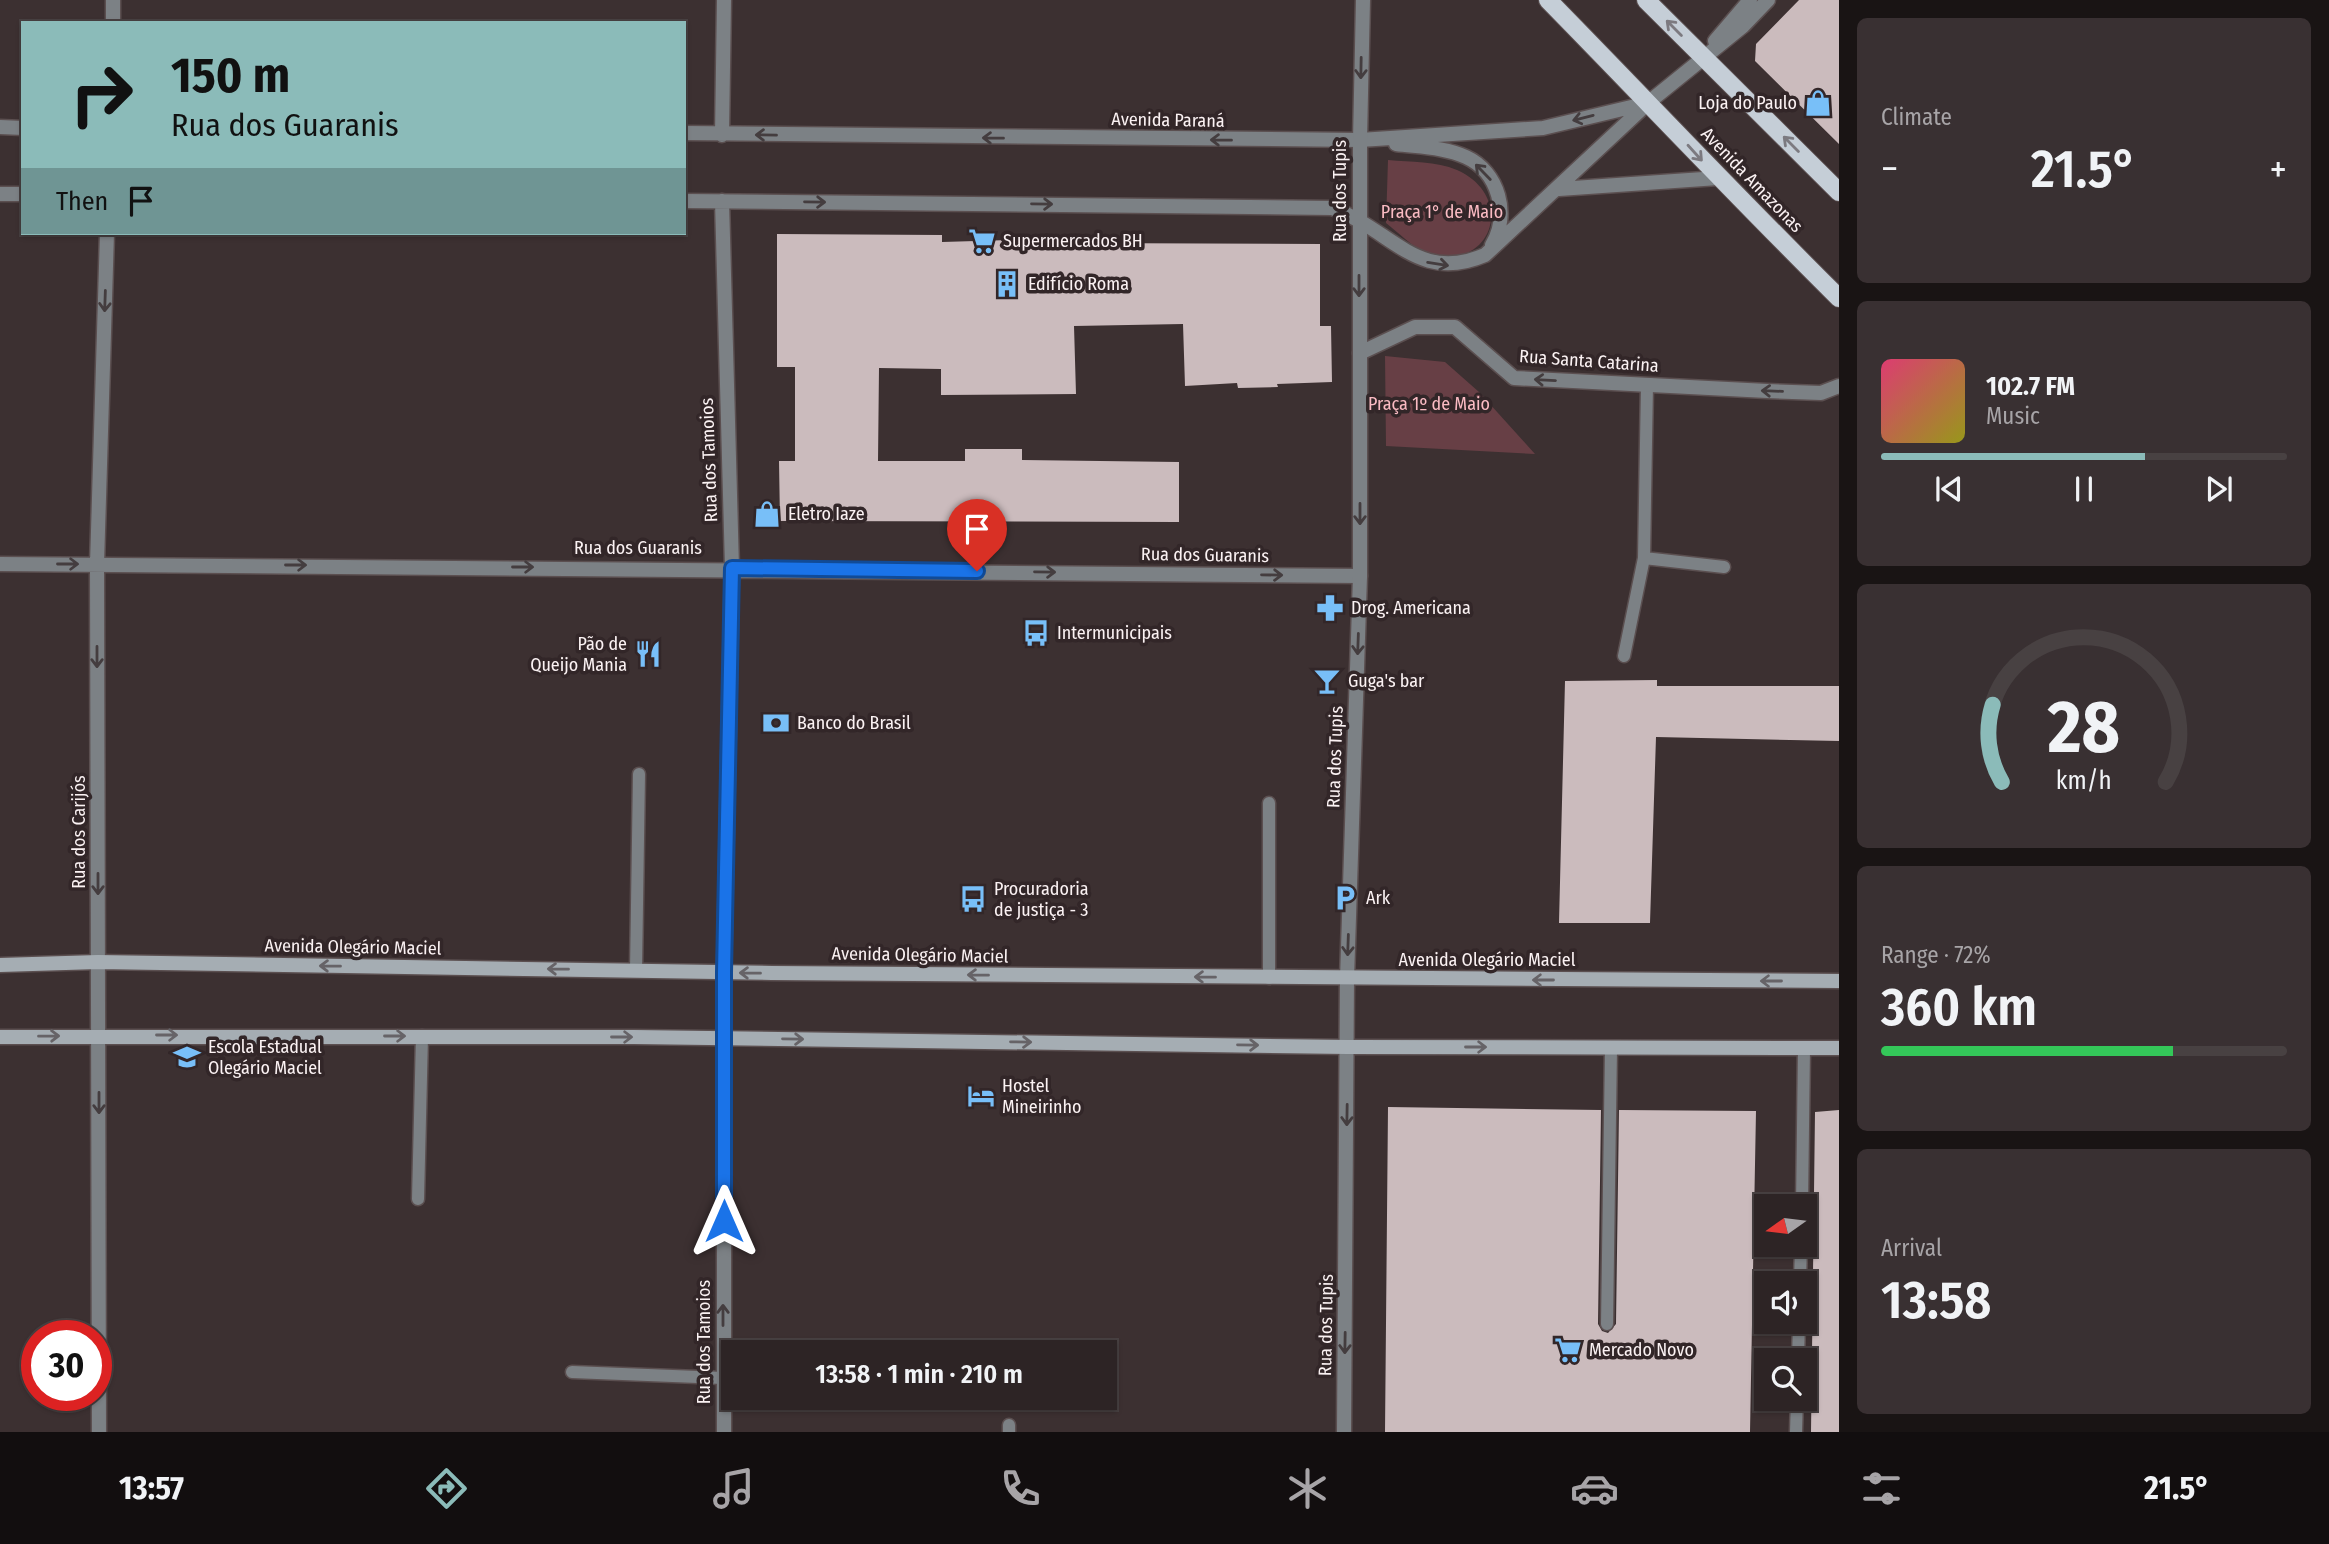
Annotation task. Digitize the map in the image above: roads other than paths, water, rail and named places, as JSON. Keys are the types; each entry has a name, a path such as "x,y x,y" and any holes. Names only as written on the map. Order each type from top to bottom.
{"main road":[{"name":"Avenida Amazonas","path":"1548,0 1649,102 1718,178 1839,298"},
{"path":"1646,0 1839,192"},
{"name":"Avenida Olegário Maciel","path":"0,965 99,962 1347,979 1839,981"},
{"path":"0,1037 422,1036 1348,1047 1839,1048"}],"street":[{"path":"113,0 113,21"},
{"path":"722,135 724,0"},
{"name":"Rua dos Tupis","path":"1344,1432 1347,979 1360,576 1359,218 1363,0"},
{"path":"1703,57 1750,0"},
{"path":"1703,57 1743,26 1768,0"},
{"name":"Avenida Paraná","path":"686,201 1332,208 1359,218 1421,260 1447,266 1465,264 1485,256 1649,102 1703,57"},
{"name":"Avenida Paraná","path":"686,133 1360,140 1543,128 1649,102"},
{"path":"0,127 21,128"},
{"path":"1360,140 1438,149 1467,157 1487,173 1499,192 1501,212 1499,233 1485,256"},
{"path":"1559,189 1718,178"},
{"path":"0,194 21,194"},
{"name":"Rua dos Tamoios","path":"722,201 732,568 724,972 723,1340"},
{"name":"Rua dos Carijós","path":"99,1432 97,564 107,235"},
{"name":"Rua Santa Catarina","path":"1360,353 1415,327 1455,327 1514,378 1821,393 1839,386"},
{"name":"Rua dos Guaranis","path":"0,564 732,568 1360,576"},
{"name":"Rua dos Tamoios","path":"724,1410 724,1432"}],"lane":[{"path":"1625,656 1644,558 1647,385"},
{"path":"1644,558 1724,567"},
{"path":"636,970 639,774"},
{"path":"1269,803 1269,978"},
{"path":"418,1199 422,1036"},
{"path":"1607,1324 1611,1048"},
{"path":"1802,1194 1804,1048"},
{"path":"572,1372 721,1378"},
{"path":"1796,1432 1797,1411"}],"place":[{"name":"Loja do Paulo","path":"1818,103"},
{"name":"Supermercados BH","path":"982,241"},
{"name":"Edifício Roma","path":"1007,284"},
{"name":"Eletro Iaze","path":"767,514"},
{"name":"Drog. Americana","path":"1330,608"},
{"name":"Intermunicipais","path":"1036,633"},
{"name":"Pão de Queijo Mania","path":"648,654"},
{"name":"Guga's bar","path":"1327,681"},
{"name":"Banco do Brasil","path":"776,723"},
{"name":"Ark","path":"1345,898"},
{"name":"Procuradoria de justiça - 3","path":"973,899"},
{"name":"Escola Estadual Olegário Maciel","path":"187,1057"},
{"name":"Hostel Mineirinho","path":"981,1096"},
{"name":"Mercado Novo","path":"1568,1350"}],"park label":[{"name":"Praça 1° de Maio","path":"1442,212"},
{"name":"Praça 1º de Maio","path":"1429,404"}]}
